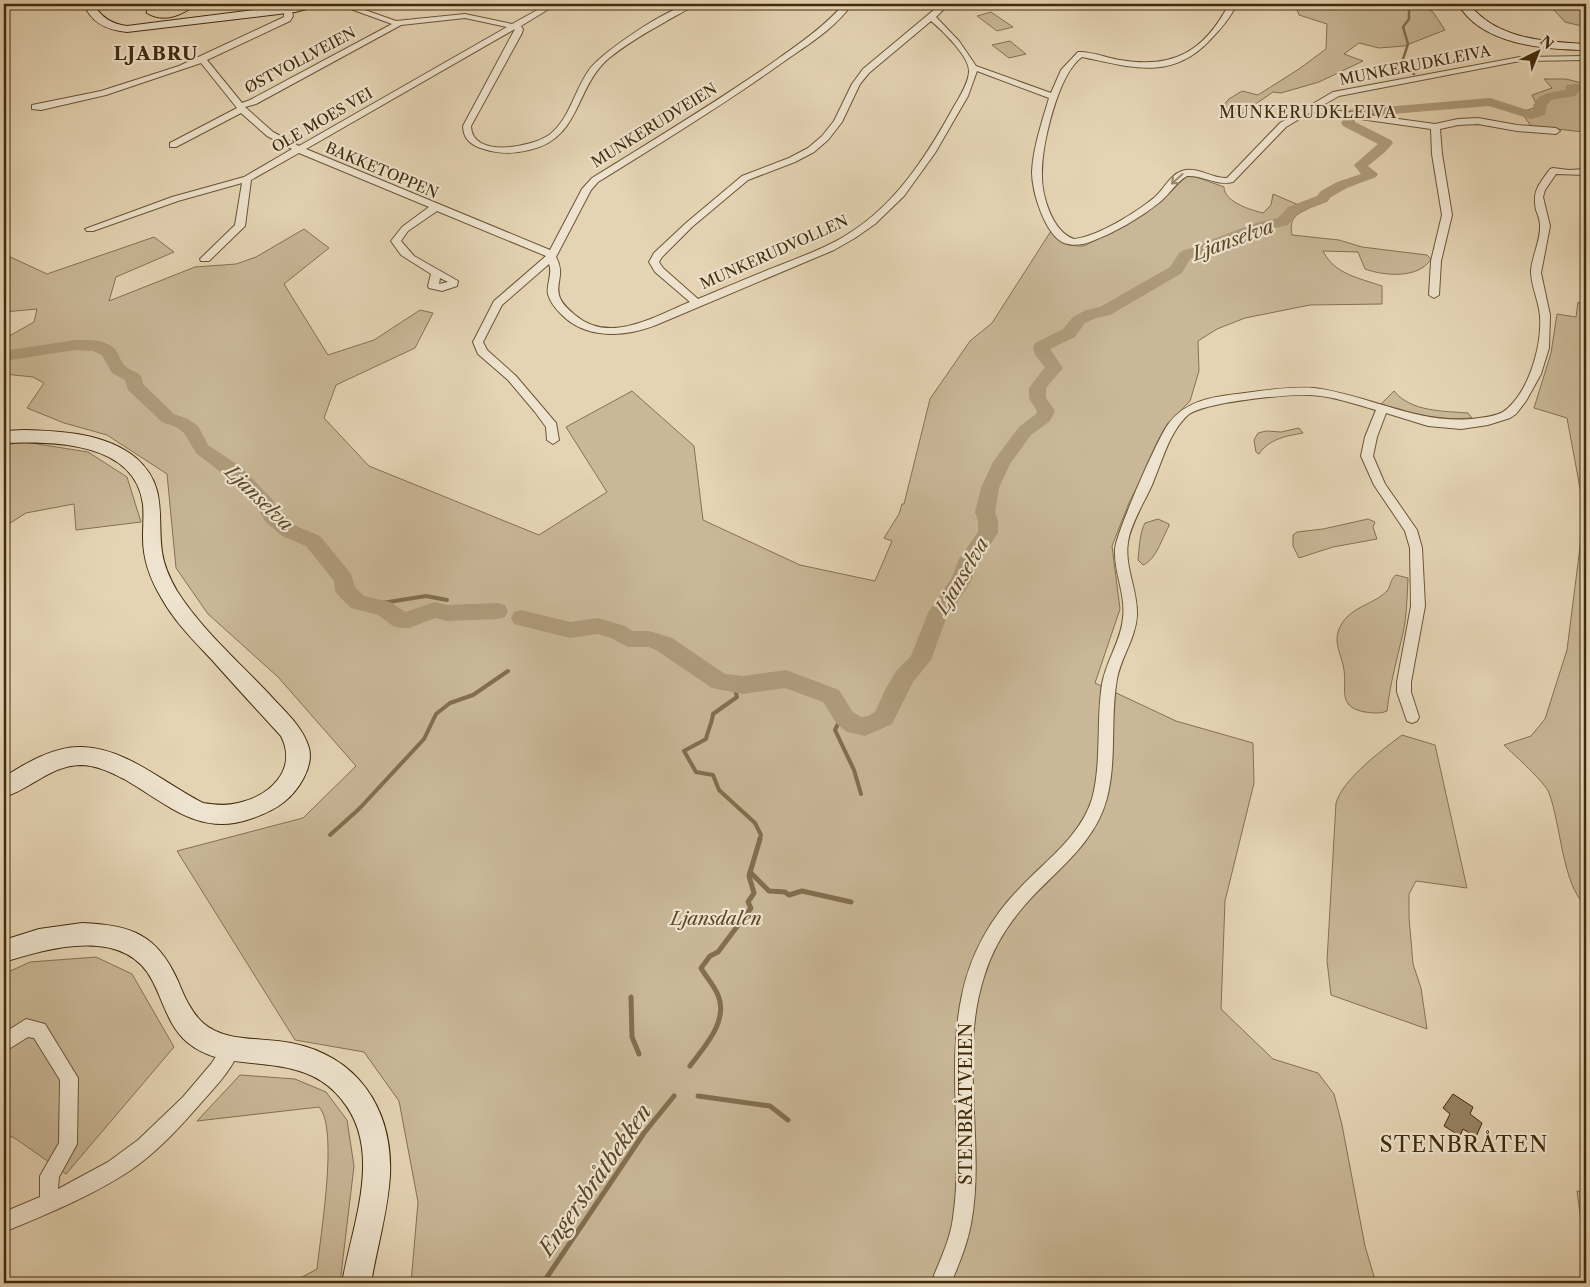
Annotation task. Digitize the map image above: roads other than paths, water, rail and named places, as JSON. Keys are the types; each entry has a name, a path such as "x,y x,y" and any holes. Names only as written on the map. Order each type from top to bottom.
{"street":[{"path":"93,4 95,15 106,24 127,28 300,8 313,4"},
{"path":"341,4 400,23 465,16 515,25 518,33 467,126 467,134 473,142 496,150 526,148 548,139 566,122 583,84 596,65 630,40 690,4"},
{"name":"OLE MOES VEI","path":"90,229 156,206 247,179 554,4"},
{"name":"MUNKERUDVEIEN","path":"553,440 552,426 539,409 512,378 482,352 478,343 498,302 551,255 587,189 595,180 717,105 815,36 832,22 848,4"},
{"path":"697,303 658,270 654,262 658,255 689,225 745,178 792,160 811,150 825,138 838,122 856,84 866,71 932,18 945,4"},
{"path":"932,18 947,33 972,68 981,69 1054,97 1062,74 1076,57 1081,54 1144,67 1174,63 1190,56 1204,43 1233,4"},
{"path":"1463,4 1478,20 1508,35 1549,44 1586,47"},
{"path":"35,107 102,93 203,60 287,19 289,16 288,9"},
{"name":"ØSTVOLLVEIEN","path":"173,145 400,23"},
{"name":"MUNKERUDKLEIVA","path":"1054,97 1037,174 1039,190 1057,233 1070,241 1083,241 1142,211 1158,199 1185,173 1199,173 1221,182 1232,179 1273,134 1308,109 1336,94 1380,84 1529,57 1586,58"},
{"name":"BAKKETOPPEN","path":"203,60 241,108 270,134 298,149 551,255"},
{"name":"MUNKERUDVOLLEN","path":"551,255 556,266 557,275 553,290 554,295 569,316 592,329 609,331 634,328 832,246 852,236 875,219 892,204 911,182 964,99 972,68"},
{"path":"1308,109 1435,127 1478,121 1517,128 1556,131"},
{"path":"1434,296 1436,260 1447,215 1436,154 1435,127"},
{"name":"STENBRÅTVEIEN","path":"941,1283 955,1250 963,1216 966,1145 963,1074 964,1030 974,978 999,925 1019,900 1071,848 1090,824 1099,803 1105,776 1107,703 1110,678 1130,619 1128,595 1120,558 1122,539 1168,434 1178,418 1197,405 1238,397 1310,391 1332,394 1428,422 1461,425 1497,419 1506,415 1522,398 1538,367 1545,339 1545,315 1536,273 1536,263 1546,232 1540,208 1539,194 1553,171 1569,173 1586,172"},
{"path":"205,258 240,226 247,179"},
{"path":"436,207 405,229 396,241 409,256 437,272"},
{"path":"1382,409 1368,447 1368,456 1377,479 1411,530 1416,548 1418,606 1404,682 1404,692 1412,717"},
{"path":"4,437 48,436 89,443 121,457 137,471 150,496 153,515 152,554 158,573 170,595 195,628 289,730 298,743 300,752 294,774 280,792 253,809 226,816 208,816 199,812 120,767 96,757 81,756 54,762 29,773 4,788"},
{"path":"4,951 26,942 47,938 99,936 128,941 143,949 153,959 161,972 176,1008 188,1026 206,1040 231,1048 290,1055 322,1065 332,1071 350,1089 366,1112 374,1138 377,1169 375,1188 357,1283"},
{"path":"4,1043 26,1028 39,1030 69,1078 68,1144 64,1154 50,1172 48,1186 50,1202"},
{"path":"4,1222 98,1179 144,1148 219,1071 231,1048"}],"waterway":[{"path":"1409,4 1409,19 1403,27 1408,44 1402,62 1406,69 1414,74"},
{"name":"Ljanselva","path":"1354,113 1490,102 1531,115 1540,112 1540,104 1547,97 1570,93 1573,91 1571,88 1586,87"},
{"name":"Ljanselva","path":"521,618 570,630 598,626 618,632 628,639 649,639 664,644 720,682 743,685 786,679 831,696 845,718 855,725 865,727 876,723 884,718 894,694 905,676 920,660 935,619 961,581 966,564 988,533 988,521 985,512 990,488 1002,462 1025,431 1044,417 1046,411 1038,398 1037,388 1054,368 1051,361 1043,355 1041,347 1069,333 1079,320 1092,313 1104,312 1176,270 1184,256 1189,253 1206,249 1213,244 1261,226 1283,222 1293,210 1322,199 1326,194 1342,185 1367,177 1371,174 1364,170 1361,165 1386,143 1348,123 1350,119"},
{"name":"Ljanselva","path":"4,356 75,345 96,346 108,352 118,369 134,378 134,386 168,418 182,423 192,430 202,449 234,472 265,504 272,516 289,531 313,541 344,579 345,590 358,602 383,608 400,620 409,620 435,610 447,613 498,611"},
{"path":"376,604 426,596 447,600"},
{"path":"330,835 359,809 424,739 436,714 450,703 473,695 508,671"},
{"name":"Engersbråtbekken","path":"734,685 737,697 713,714 706,739 684,751 696,772 713,775 719,790 755,823 761,835 759,840"},
{"path":"843,714 835,730 854,770 861,794"},
{"name":"Engersbråtbekken","path":"750,872 760,839"},
{"name":"Engersbråtbekken","path":"690,1066 708,1042 718,1024 720,1014 721,1005 718,995 701,968 710,956 718,952 751,908 748,902 754,893 749,876 750,872"},
{"path":"750,872 769,891 785,892 789,895 802,891 851,902"},
{"path":"631,997 632,1037 639,1054"},
{"name":"Engersbråtbekken","path":"543,1283 644,1133 674,1096"},
{"path":"698,1096 770,1106 788,1120"}],"tram line":[{"path":"155,4 147,9 146,13 159,18 179,15 197,4"}],"district":[{"name":"LJABRU","path":"156,53"},
{"name":"MUNKERUDKLEIVA","path":"1308,112"},
{"name":"STENBRÅTEN","path":"1464,1144"}],"park label":[{"name":"Ljansdalen","path":"716,919"}]}
